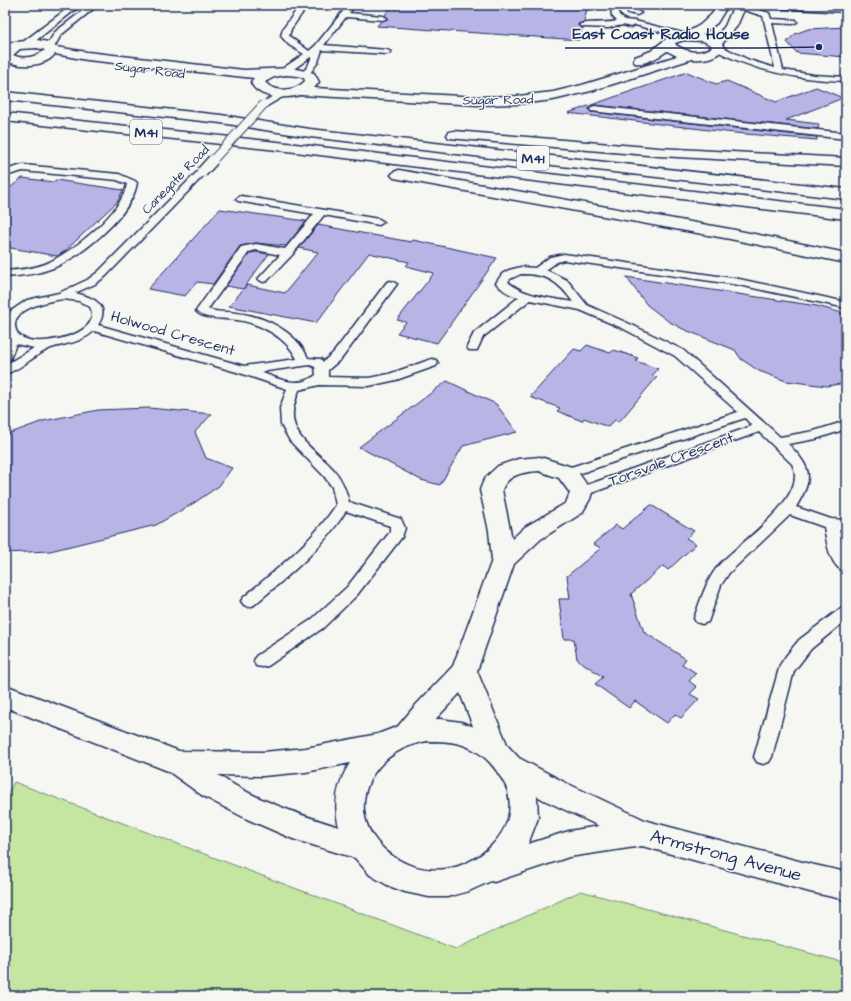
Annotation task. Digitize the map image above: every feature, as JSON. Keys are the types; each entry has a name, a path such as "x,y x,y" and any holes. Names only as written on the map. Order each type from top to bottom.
{"main road":[{"path":"686,36 711,23 718,15 722,5"},
{"path":"686,36 705,38 717,46 734,21 740,5"},
{"name":"Sugar Road","path":"12,50 45,45 51,49 87,56 238,73 271,74 285,71 343,84 467,93 526,91 553,87 648,57 664,41 686,36"},
{"path":"664,41 676,51 698,55"},
{"name":"Sugar Road","path":"40,58 205,76 264,95 298,91 478,101 518,100 553,96 713,52 717,46"},
{"path":"12,50 13,60 21,61 49,55 51,49"},
{"path":"264,95 258,82 260,79 271,74"},
{"path":"298,91 310,86 312,82 308,76"},
{"name":"M41","path":"5,96 221,119 310,133 846,194"},
{"name":"M41","path":"5,116 287,147 846,214"},
{"path":"221,119 296,122 426,132"},
{"path":"442,134 659,152 843,162"},
{"path":"287,147 335,161 389,173 730,234 846,258"},
{"path":"409,733 423,715 464,671 504,560 533,533 574,508 579,500 581,492 567,473 540,464 529,464 518,466 506,471 494,482 491,490 500,531 504,560"},
{"path":"464,671 503,758"},
{"name":"Armstrong Avenue","path":"5,696 178,763 213,787 293,826 362,847"},
{"name":"Armstrong Avenue","path":"178,763 263,764 306,760 383,745 409,733 427,730 445,730 463,733 480,740 503,758 554,791 642,833 810,878 846,886"},
{"name":"Armstrong Avenue","path":"383,745 370,756 360,769 353,783 350,794 349,816 354,832 362,847 374,860 389,871 407,879 420,882 446,883 465,879 569,844 642,833"},
{"name":"Armstrong Avenue","path":"483,872 503,856 511,847 519,832 524,815 523,798 519,782 503,758"},
{"name":"Armstrong Avenue","path":"810,878 846,891"}],"lane":[{"path":"12,50 77,5"},
{"path":"51,49 58,34 94,5"},
{"path":"304,5 287,29 285,36 289,41 309,54"},
{"path":"631,5 631,11 637,13"},
{"path":"740,5 767,18 795,19"},
{"path":"759,5 800,6 846,10"},
{"path":"285,71 320,46 349,9 385,15"},
{"path":"614,10 616,16 624,22 664,41"},
{"path":"767,18 780,70"},
{"path":"614,33 582,28 608,26 624,22 640,24 686,36"},
{"path":"631,33 646,33"},
{"path":"320,46 388,51"},
{"path":"308,76 320,46"},
{"path":"717,46 739,58"},
{"path":"698,55 739,58 780,70 845,77 846,88"},
{"name":"Canegate Road","path":"63,296 91,282 102,274 202,172 264,95"},
{"path":"594,108 846,136"},
{"path":"5,173 18,169 31,169 119,177 132,183 133,189 122,209 78,249 65,258 51,265 20,273 5,274"},
{"path":"241,199 379,222"},
{"path":"264,279 288,253 321,212"},
{"path":"288,253 256,247 245,249 202,310 204,313 250,319 268,326 300,350 304,361"},
{"path":"536,272 554,259 564,257 739,282 846,305"},
{"path":"583,307 563,282 546,274 521,270 508,275 502,284 513,292 583,307 628,327 679,353 747,413 797,461 802,474 799,487 782,516 724,569 714,584 702,618"},
{"name":"Canegate Road","path":"5,359 10,347 11,336 7,329 9,312 35,300 49,297 78,297 89,301 102,274"},
{"path":"250,601 313,546 327,530 343,505 340,492 330,474 297,442 287,426 286,403 294,387 305,386 320,375 333,361 392,284"},
{"path":"473,347 478,335 528,296"},
{"path":"11,336 20,342 33,345 49,345 66,342 81,335 92,327 97,320 98,313 96,306 89,301"},
{"name":"Holwood Crescent","path":"92,327 244,370 294,387"},
{"path":"5,370 49,345"},
{"name":"Holwood Crescent","path":"244,370 304,361 317,362 320,375"},
{"path":"320,375 369,382 392,377 432,363"},
{"name":"Torsvale Crescent","path":"567,473 747,413"},
{"path":"777,442 816,435 846,425"},
{"name":"Torsvale Crescent","path":"581,492 761,427"},
{"path":"262,661 316,624 352,591 397,533 398,528 396,523 343,505"},
{"path":"787,508 830,524 846,525"},
{"path":"830,524 838,556 846,567"},
{"path":"763,757 786,670 791,660 803,645 846,612"}],"green space":[{"path":"14,782 456,949 581,891 846,963 846,996 5,996 5,799"}],"building":[{"path":"392,5 588,5 584,22 578,24 582,28 579,40 377,26 381,21 388,19 385,15"},
{"path":"846,27 846,57 797,53 787,42 795,34 808,29"},
{"path":"687,72 716,84 727,81 776,102 816,87 843,98 786,120 819,124 818,129 594,105 589,109 591,112 817,137 817,140 734,133 568,113"},
{"path":"22,178 53,182 56,180 123,190 118,201 65,251 57,256 5,247 5,192"},
{"path":"220,209 306,221 286,246 256,243 240,246 213,284 197,282 185,296 148,289"},
{"path":"318,225 411,242 413,240 497,258 437,343 397,333 406,322 397,320 434,273 406,266 409,262 369,253 316,323 229,306 247,285 285,293 318,252 299,248"},
{"path":"256,252 269,254 243,289 226,286 250,253"},
{"path":"626,277 817,306 846,314 846,383 827,386 786,381 759,371 741,359 735,350 683,329 668,321 647,305"},
{"path":"587,345 610,353 614,350 638,358 636,361 658,369 652,376 657,377 619,422 615,420 608,427 584,418 582,421 557,411 560,408 530,397 574,349 581,351"},
{"path":"447,381 496,404 517,432 463,446 440,485 421,480 359,447"},
{"path":"149,408 212,414 195,432 206,458 232,468 219,486 194,503 156,525 50,551 5,553 5,435 43,421 98,410"},
{"path":"651,505 694,531 686,538 696,544 668,570 663,566 631,594 644,632 686,659 682,664 696,673 689,681 697,687 690,694 699,699 681,718 675,714 667,723 635,701 629,708 595,684 603,677 577,659 574,639 564,639 559,599 570,599 567,576 601,548 593,544 616,525 622,529"}],"place":[{"name":"East Coast Radio House","path":"819,47"}]}
